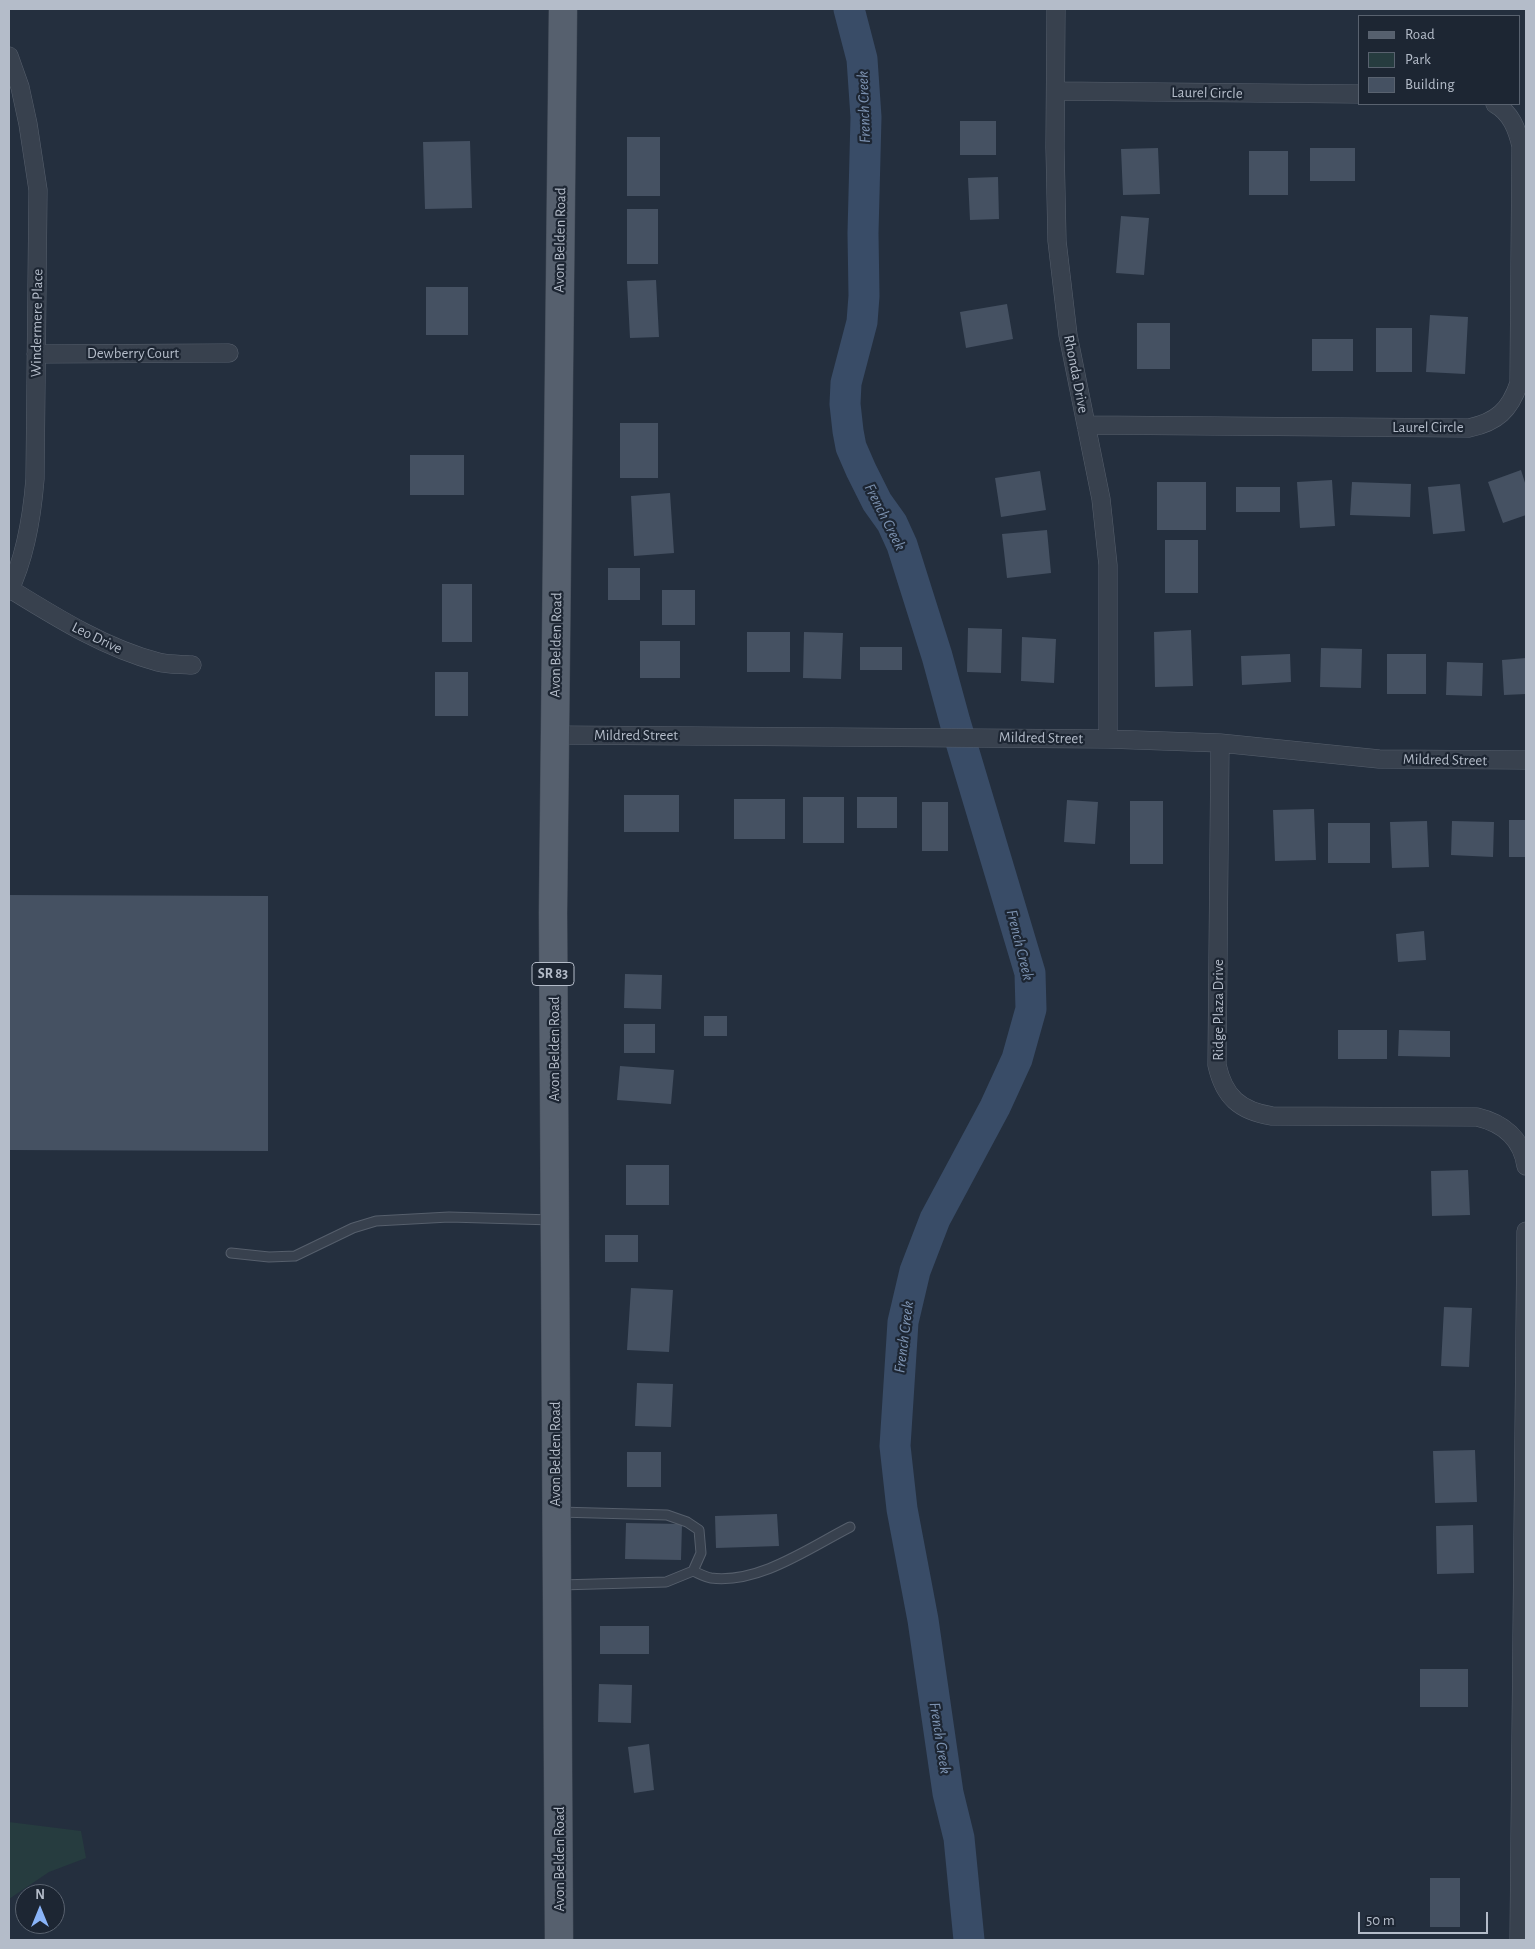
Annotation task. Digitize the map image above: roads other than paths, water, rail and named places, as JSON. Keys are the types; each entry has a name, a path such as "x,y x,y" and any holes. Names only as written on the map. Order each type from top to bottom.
{"main road":[{"name":"Avon Belden Road","path":"559,1940 553,912 563,9"}],"street":[{"name":"Rhonda Drive","path":"1056,9 1058,241 1068,335 1101,499 1108,565 1108,739"},
{"name":"Windermere Place","path":"9,56 20,87 28,124 38,190 35,479 32,514 23,554 9,590"},
{"name":"Laurel Circle","path":"1056,91 1358,94"},
{"name":"Laurel Circle","path":"1086,425 1469,428 1483,425 1496,418 1507,409 1515,397 1519,383 1521,146 1518,132 1512,119 1496,105"},
{"name":"Dewberry Court","path":"36,354 229,353"},
{"name":"Leo Drive","path":"9,590 74,627 127,652 160,663 192,665"},
{"name":"Mildred Street","path":"555,734 1108,739 1220,743 1379,759 1526,760"},
{"name":"Ridge Plaza Drive","path":"1220,743 1217,1065 1220,1079 1227,1092 1244,1108 1257,1114 1272,1116 1477,1118 1491,1121 1504,1128 1514,1137 1522,1150 1526,1166"},
{"path":"1519,1940 1526,1231"}],"lane":[{"path":"231,1253 269,1257 295,1256 353,1228 376,1221 449,1217 554,1220"},
{"path":"556,1512 667,1515 687,1522 699,1530 701,1553 693,1571 666,1582 556,1586"},
{"path":"693,1571 710,1578 736,1577 751,1574 797,1556 850,1527"}],"waterway":[{"name":"French Creek","path":"849,9 862,59 866,117 863,233 864,296 862,322 846,383 845,404 851,447 877,502 892,523 902,545 937,656 1030,973 1031,1009 1017,1059 995,1107 935,1219 915,1271 903,1322 895,1446 902,1509 923,1620 948,1793 959,1838 969,1940"}]}
